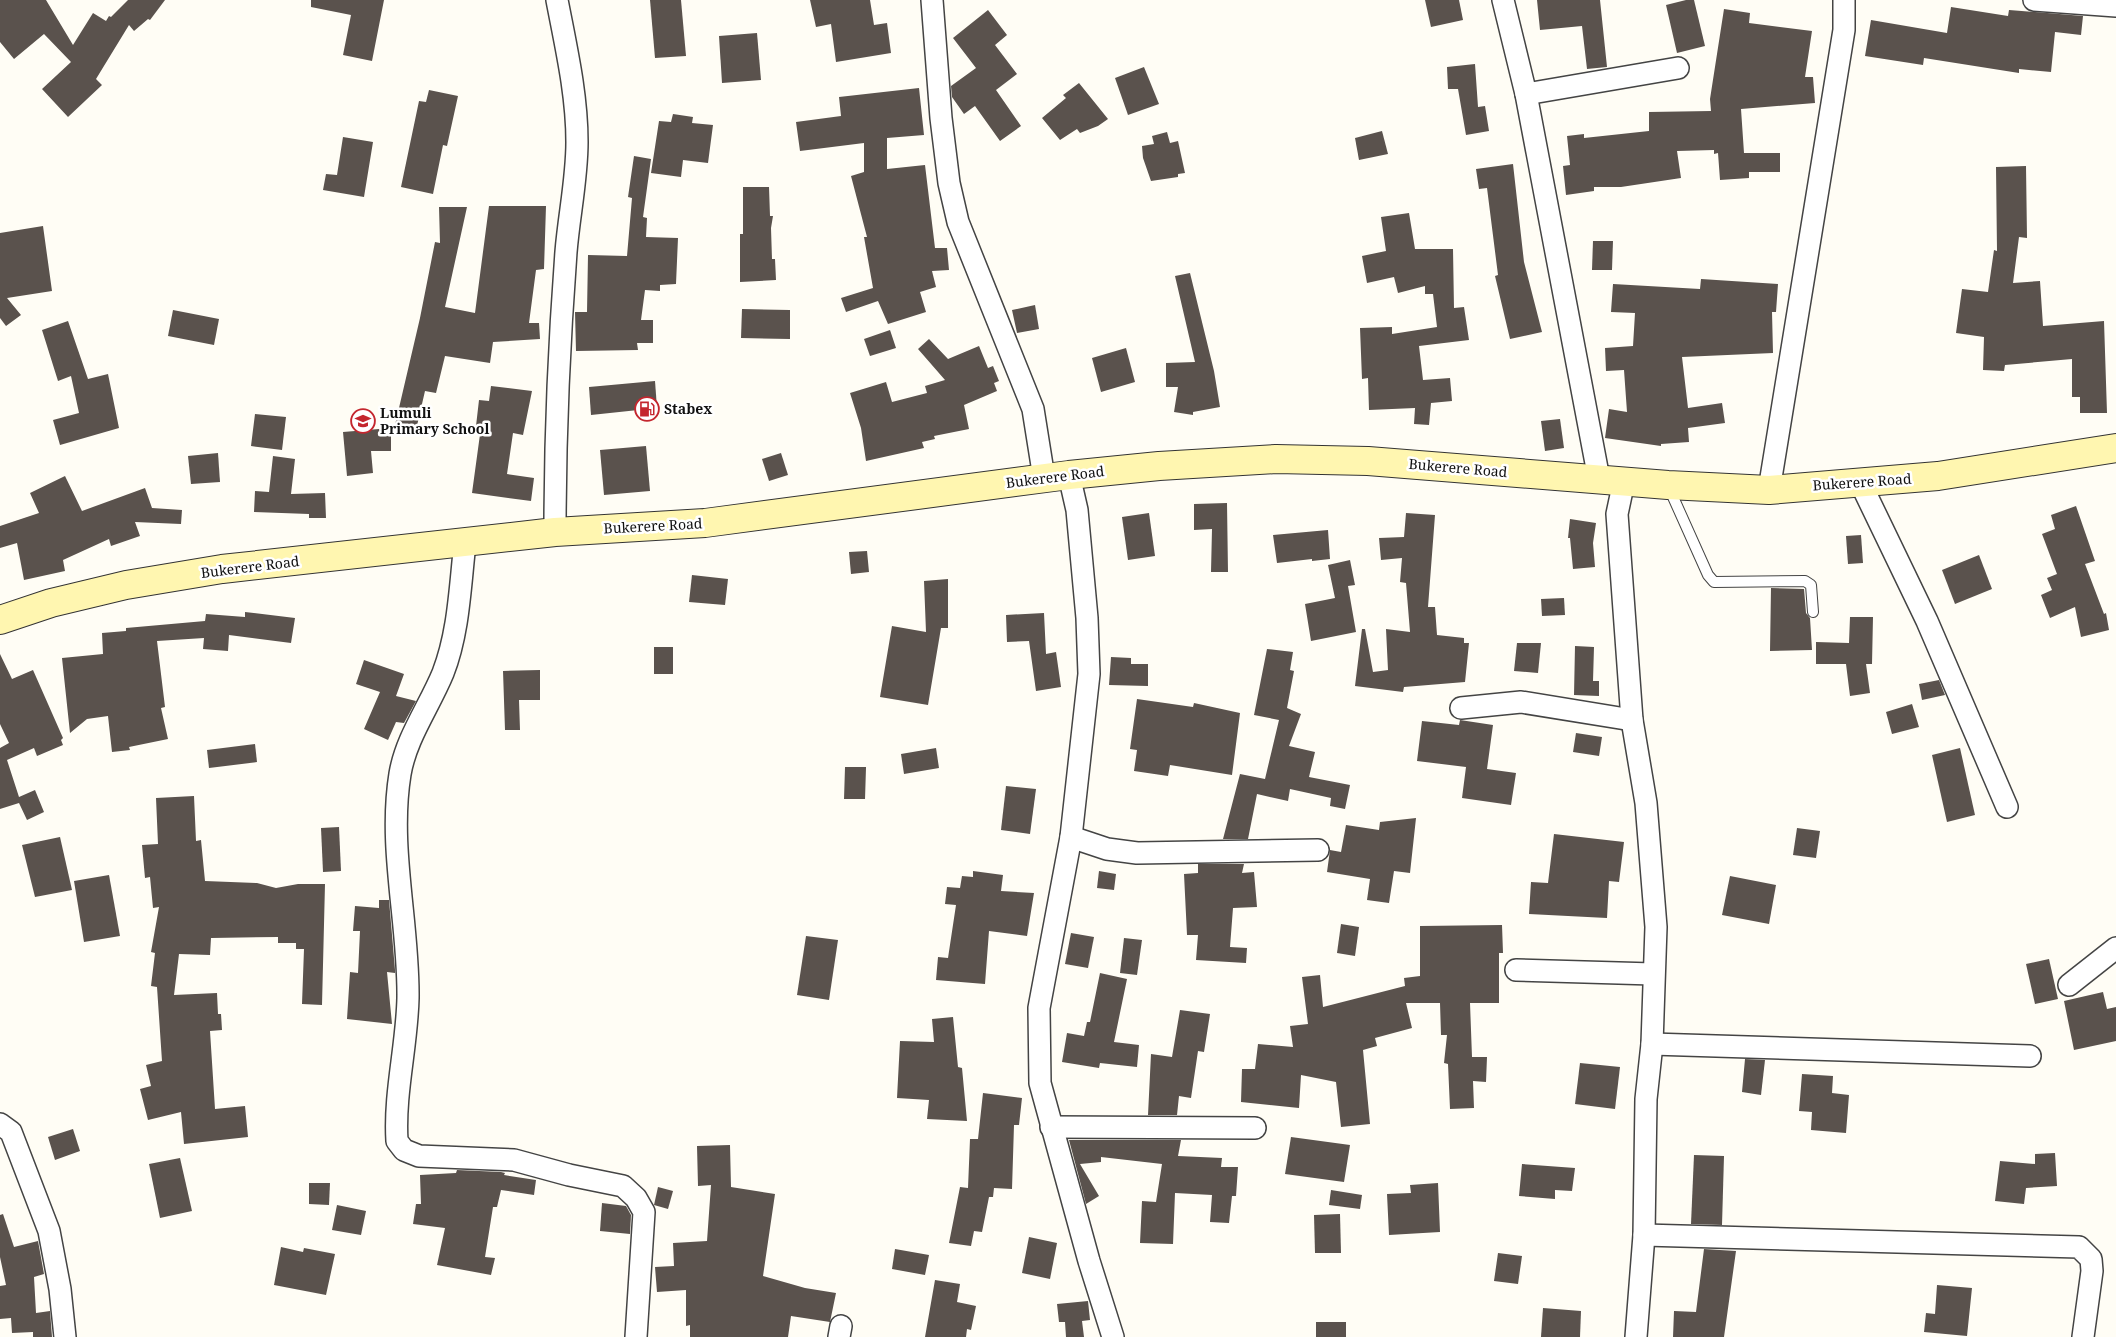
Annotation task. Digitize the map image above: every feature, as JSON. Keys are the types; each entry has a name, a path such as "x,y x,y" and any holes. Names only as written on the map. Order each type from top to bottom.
{"main road":[{"name":"Bukerere Road","path":"0,620 51,603 126,585 222,570 555,532 705,523 1056,476 1276,459 1368,461 1668,485 1769,490 1938,476 2116,448"}],"street":[{"path":"555,532 555,450 558,382 566,251 577,144 574,91 557,0"},
{"path":"932,0 944,151 958,222 1033,410 1056,476 1078,520 1087,618 1089,674 1071,837 1039,1008 1040,1083 1051,1127 1113,1337"},
{"path":"1503,0 1526,94 1618,514 1632,720 1646,803 1656,927 1652,1044 1646,1099 1644,1235 1636,1337"},
{"path":"1769,490 1844,30 1844,0"},
{"path":"2034,0 2116,6"},
{"path":"1526,94 1678,68"},
{"path":"1860,482 1927,621 2007,807"},
{"path":"465,543 457,623 444,672 409,744 400,774 396,829 408,998 399,1091 397,1141 404,1150 419,1156 514,1160 569,1175 622,1186 636,1198 644,1212 636,1337"},
{"path":"1461,708 1521,702 1632,720"},
{"path":"1071,837 1107,849 1137,853 1318,850"},
{"path":"2069,985 2116,948"},
{"path":"1516,970 1653,974"},
{"path":"1652,1044 2030,1056"},
{"path":"0,1124 11,1132 49,1231 60,1289 65,1337"},
{"path":"1051,1127 1254,1128"},
{"path":"1644,1235 2079,1247 2091,1259 2092,1271 2083,1337"}],"lane":[{"path":"1668,485 1708,575 1714,582 1805,581 1812,585 1813,612"}],"building":[{"path":"0,0 46,0 73,45 93,13 106,21 109,16 111,17 128,0 165,0 150,20 148,19 134,31 129,25 96,79 102,85 68,117 42,89 71,62 44,34 14,59 0,42"},
{"path":"311,0 384,0 372,61 343,55 351,15 311,7"},
{"path":"650,0 681,0 686,56 655,58"},
{"path":"810,0 870,0 874,25 887,23 891,53 836,62 831,24 816,27"},
{"path":"1425,0 1459,0 1463,20 1431,27"},
{"path":"1537,0 1600,0 1607,67 1587,69 1582,26 1540,30"},
{"path":"1694,0 1705,46 1677,53 1666,5"},
{"path":"1951,7 2008,16 2009,10 2083,16 2081,35 2055,32 2051,72 2019,69 2019,73 1924,58 1923,65 1865,56 1871,20 1947,33"},
{"path":"1724,9 1750,13 1749,23 1812,31 1805,77 1813,77 1815,103 1741,109 1744,153 1780,153 1780,172 1749,172 1749,178 1720,180 1718,153 1714,154 1714,150 1677,151 1681,178 1621,187 1594,187 1594,191 1566,195 1563,166 1570,165 1567,136 1584,134 1584,138 1649,131 1649,112 1711,111 1710,99"},
{"path":"988,10 1007,35 995,45 1017,74 996,90 1021,126 1000,141 975,106 964,114 952,97 951,86 976,68 953,38"},
{"path":"757,33 761,80 722,83 719,36"},
{"path":"1475,64 1478,107 1485,106 1489,131 1466,135 1458,89 1448,89 1447,67"},
{"path":"1144,67 1159,104 1128,115 1115,78"},
{"path":"1079,83 1108,119 1098,126 1080,133 1077,129 1060,140 1042,118 1066,98 1063,95"},
{"path":"919,88 924,135 887,138 887,169 925,165 935,248 947,248 949,270 932,271 936,287 920,292 926,312 888,324 878,301 846,312 841,298 873,288 864,237 867,237 851,176 864,172 864,143 800,151 796,122 841,116 839,97"},
{"path":"429,90 458,96 447,146 443,145 433,194 401,187 419,101 426,102"},
{"path":"673,114 693,117 692,123 713,125 708,163 683,160 681,177 651,173 659,121 671,122"},
{"path":"1382,131 1388,154 1359,160 1355,138"},
{"path":"1167,132 1170,143 1178,141 1185,173 1178,174 1178,177 1151,181 1143,158 1142,146 1154,144 1152,136"},
{"path":"343,137 373,142 364,197 323,190 326,174 337,175"},
{"path":"634,156 651,159 643,217 647,218 646,237 678,238 676,284 660,285 660,291 645,290 641,320 653,320 653,343 637,343 638,350 576,351 575,312 587,312 588,255 627,256 632,198 628,197"},
{"path":"1513,164 1524,262 1542,332 1510,339 1495,276 1498,275 1487,188 1479,189 1476,169"},
{"path":"2026,166 2027,238 2019,237 2013,283 2040,281 2043,326 2104,321 2107,413 2080,413 2080,397 2072,397 2072,359 2005,365 2004,371 1983,370 1984,337 1956,333 1962,289 1988,292 1994,250 1997,251 1996,167"},
{"path":"743,187 769,187 770,216 773,216 771,228 772,259 775,259 776,280 740,282 740,234 743,234"},
{"path":"489,206 546,206 544,269 536,270 529,323 539,323 540,339 493,342 490,363 445,356 436,393 425,391 416,430 395,425 420,318 435,242 440,243 439,207 467,207 445,307 475,313"},
{"path":"1409,213 1415,249 1453,249 1454,308 1464,307 1469,340 1419,346 1423,380 1450,378 1452,401 1431,403 1429,425 1414,424 1415,408 1369,410 1368,378 1362,379 1360,328 1392,327 1392,334 1437,327 1433,294 1425,294 1425,286 1398,293 1394,277 1367,283 1362,256 1386,251 1381,217"},
{"path":"43,226 52,291 7,298 21,315 6,326 0,318 0,233"},
{"path":"1593,241 1613,241 1612,270 1592,270"},
{"path":"1190,273 1214,371 1220,407 1193,412 1193,415 1174,412 1178,387 1166,387 1166,363 1195,362 1175,276"},
{"path":"1701,279 1778,284 1776,312 1772,312 1773,353 1682,357 1688,408 1722,403 1725,423 1688,428 1689,442 1661,444 1661,446 1605,438 1609,409 1627,412 1624,370 1606,371 1605,348 1633,346 1635,313 1611,312 1613,284 1700,289"},
{"path":"1035,305 1039,329 1017,333 1012,310"},
{"path":"742,309 790,310 790,339 741,338"},
{"path":"173,310 219,319 214,345 168,336"},
{"path":"68,321 88,379 108,374 119,428 60,445 53,420 79,413 71,376 58,381 42,330"},
{"path":"890,330 896,348 870,356 864,339"},
{"path":"929,339 948,359 979,346 988,368 993,366 999,381 994,383 997,391 964,405 969,429 934,436 935,439 922,442 924,448 866,461 861,428 850,393 886,382 892,402 927,393 925,386 945,380 918,349"},
{"path":"1126,348 1135,382 1101,392 1092,358"},
{"path":"655,381 657,408 591,415 589,387"},
{"path":"491,386 532,391 523,435 513,433 507,474 534,478 531,501 472,493 481,427 476,426 479,400 489,401"},
{"path":"255,414 286,417 282,450 251,446"},
{"path":"1560,419 1564,448 1545,451 1541,421"},
{"path":"391,428 391,451 371,451 373,473 347,476 343,432"},
{"path":"646,446 650,491 604,495 600,450"},
{"path":"218,453 220,482 191,484 188,456"},
{"path":"781,453 788,475 769,481 762,459"},
{"path":"273,456 295,459 291,494 325,493 326,518 309,518 309,514 254,512 255,491 269,492"},
{"path":"65,476 82,511 145,488 152,508 182,510 181,524 135,522 140,536 111,546 109,539 63,560 65,571 24,580 17,543 0,548 0,526 39,513 30,493"},
{"path":"1227,503 1228,572 1211,572 1212,529 1194,530 1194,504"},
{"path":"2076,506 2095,561 2085,564 2104,614 2106,613 2109,630 2081,637 2075,607 2050,618 2041,595 2052,590 2047,578 2057,574 2042,534 2055,529 2051,515"},
{"path":"1149,513 1155,556 1128,560 1122,517"},
{"path":"1406,513 1435,515 1428,607 1435,607 1437,635 1464,638 1464,643 1469,643 1465,682 1404,687 1403,692 1355,686 1362,629 1365,629 1373,672 1388,670 1386,629 1410,632 1406,583 1400,582 1402,558 1381,560 1379,538 1404,537"},
{"path":"1570,519 1596,523 1593,543 1595,567 1573,569 1570,538 1568,538"},
{"path":"1328,530 1330,559 1277,563 1273,535"},
{"path":"1861,535 1863,563 1848,564 1846,536"},
{"path":"867,551 869,572 851,574 849,552"},
{"path":"1979,555 1992,589 1955,604 1942,570"},
{"path":"1350,560 1355,585 1348,586 1356,632 1311,641 1305,604 1335,598 1328,565"},
{"path":"692,575 728,579 725,605 689,602"},
{"path":"948,579 948,628 941,628 928,705 880,697 892,626 926,632 924,581"},
{"path":"1771,588 1804,589 1806,613 1810,618 1812,650 1770,651"},
{"path":"1564,598 1565,615 1542,616 1541,599"},
{"path":"245,612 295,618 291,643 229,635 228,651 203,649 204,638 157,641 165,707 161,708 168,739 129,747 130,750 112,752 108,716 87,719 70,733 62,658 103,654 102,633 126,631 126,628 205,621 206,614 245,617"},
{"path":"1044,613 1046,654 1056,652 1061,687 1036,691 1029,641 1007,642 1006,615"},
{"path":"1850,617 1873,617 1872,664 1866,664 1870,693 1850,696 1846,664 1816,664 1816,642 1849,643"},
{"path":"1517,643 1541,643 1538,673 1514,671"},
{"path":"1575,646 1594,647 1593,681 1599,681 1599,696 1574,695"},
{"path":"654,647 673,647 673,674 654,674"},
{"path":"1267,649 1293,652 1290,670 1294,671 1287,708 1301,714 1289,746 1315,752 1309,777 1350,785 1345,809 1330,806 1331,798 1290,789 1288,801 1257,794 1248,839 1223,839 1240,774 1265,779 1279,720 1254,715"},
{"path":"0,654 12,679 33,670 63,738 61,740 63,745 37,756 34,748 7,760 19,797 35,790 44,812 27,820 19,803 0,809 0,748 9,743 0,724"},
{"path":"1111,657 1131,658 1131,664 1148,664 1148,686 1109,685"},
{"path":"364,660 404,674 396,696 416,701 404,723 396,722 388,740 364,729 380,692 356,684"},
{"path":"540,670 540,700 519,700 520,730 505,730 503,671"},
{"path":"1939,680 1945,695 1922,700 1919,684"},
{"path":"1137,699 1193,707 1194,703 1240,713 1232,775 1170,765 1168,776 1134,771 1137,750 1130,749"},
{"path":"1912,704 1919,727 1892,734 1886,712"},
{"path":"1460,720 1493,725 1487,769 1516,773 1511,805 1462,798 1466,767 1417,761 1422,721 1459,725"},
{"path":"1576,733 1602,737 1599,756 1573,752"},
{"path":"255,744 257,762 209,768 207,750"},
{"path":"936,748 939,768 904,774 901,754"},
{"path":"1960,748 1975,815 1947,822 1932,755"},
{"path":"845,767 866,767 865,799 844,799"},
{"path":"1006,786 1036,789 1030,834 1001,830"},
{"path":"194,796 196,841 201,840 205,881 257,883 276,888 298,884 325,884 322,1005 302,1004 304,949 296,949 296,943 278,943 278,937 211,938 210,955 179,954 174,995 217,993 218,1014 221,1014 222,1030 210,1031 215,1109 245,1106 248,1137 184,1144 181,1112 148,1120 140,1089 151,1086 146,1065 162,1061 157,987 151,986 155,953 151,952 159,907 153,908 150,877 145,878 142,845 158,844 156,798"},
{"path":"1416,818 1410,873 1394,871 1389,903 1367,900 1370,879 1327,872 1330,850 1341,852 1346,825 1379,830 1380,822"},
{"path":"339,827 341,871 323,872 321,828"},
{"path":"1797,828 1820,831 1816,858 1793,855"},
{"path":"1554,834 1624,842 1619,882 1609,881 1607,918 1529,914 1531,882 1548,883"},
{"path":"60,837 72,890 35,897 22,845"},
{"path":"1198,864 1244,864 1242,873 1254,872 1257,907 1233,908 1230,947 1247,948 1246,963 1196,960 1198,935 1187,935 1184,874 1198,873"},
{"path":"973,871 1003,875 1001,891 1034,893 1027,936 989,931 985,984 936,980 938,957 948,958 956,905 945,904 947,887 960,888 962,876 973,877"},
{"path":"1099,871 1116,874 1114,890 1097,888"},
{"path":"109,875 120,936 84,942 74,881"},
{"path":"1730,876 1776,885 1769,924 1722,915"},
{"path":"379,900 389,900 395,970 395,973 387,972 392,1024 347,1019 350,972 358,973 360,931 353,931 355,906 379,908"},
{"path":"1341,924 1359,927 1355,956 1337,953"},
{"path":"1502,925 1503,953 1499,953 1499,1003 1470,1003 1472,1057 1487,1057 1486,1082 1473,1081 1474,1108 1450,1109 1448,1064 1444,1063 1447,1035 1441,1035 1440,1003 1406,1003 1412,1028 1375,1038 1377,1046 1363,1050 1370,1124 1341,1127 1336,1082 1301,1075 1299,1108 1241,1102 1242,1069 1255,1069 1258,1044 1293,1047 1290,1026 1308,1024 1302,977 1320,975 1323,1007 1405,986 1404,978 1420,976 1420,926"},
{"path":"1071,933 1094,937 1088,968 1065,964"},
{"path":"806,936 838,940 829,1000 797,995"},
{"path":"1124,938 1142,940 1137,975 1120,973"},
{"path":"2049,959 2058,999 2035,1004 2026,964"},
{"path":"1100,973 1127,979 1114,1042 1139,1045 1137,1067 1100,1063 1099,1068 1062,1062 1067,1033 1084,1036 1087,1022 1090,1022"},
{"path":"2103,992 2107,1009 2116,1007 2116,1041 2074,1050 2064,1001"},
{"path":"1180,1010 1210,1014 1204,1052 1198,1051 1191,1098 1179,1096 1177,1115 1148,1115 1151,1054 1172,1057"},
{"path":"953,1017 958,1067 962,1068 967,1121 927,1119 929,1100 897,1098 900,1041 934,1042 932,1019"},
{"path":"1745,1059 1765,1060 1761,1095 1742,1092"},
{"path":"1580,1063 1620,1067 1615,1109 1575,1104"},
{"path":"1802,1074 1833,1076 1832,1093 1849,1095 1846,1133 1811,1130 1812,1112 1799,1111"},
{"path":"983,1093 1022,1098 1019,1125 1014,1125 1012,1189 994,1188 993,1197 989,1197 982,1232 974,1231 971,1246 949,1243 960,1187 968,1188 970,1139 978,1139"},
{"path":"73,1129 80,1151 55,1160 48,1137"},
{"path":"1291,1137 1350,1145 1344,1182 1285,1174"},
{"path":"1069,1140 1181,1140 1178,1156 1222,1158 1221,1167 1238,1167 1236,1196 1232,1196 1229,1223 1210,1222 1212,1195 1175,1193 1173,1244 1140,1243 1142,1201 1156,1202 1162,1164 1101,1157 1101,1162 1080,1164 1099,1196 1086,1204"},
{"path":"730,1145 731,1187 775,1194 763,1276 805,1288 836,1293 830,1322 791,1316 788,1337 690,1337 690,1325 686,1326 686,1290 657,1292 655,1267 674,1266 673,1243 707,1241 711,1185 698,1186 697,1146"},
{"path":"2055,1153 2057,1186 2026,1188 2024,1204 1995,1201 2000,1161 2035,1164 2035,1154"},
{"path":"1694,1155 1724,1156 1722,1225 1691,1224"},
{"path":"180,1158 192,1211 160,1218 149,1164"},
{"path":"1522,1164 1575,1168 1572,1191 1555,1190 1555,1199 1519,1196"},
{"path":"457,1170 501,1172 505,1173 504,1175 536,1180 534,1195 501,1190 497,1207 493,1207 485,1257 495,1258 491,1275 437,1265 445,1228 413,1224 416,1204 421,1204 420,1175 456,1173"},
{"path":"309,1183 330,1183 329,1205 309,1204"},
{"path":"1438,1183 1440,1232 1389,1235 1387,1194 1411,1193 1410,1185"},
{"path":"658,1187 673,1191 668,1209 654,1205"},
{"path":"1331,1190 1362,1195 1360,1209 1329,1205"},
{"path":"602,1203 626,1206 631,1215 630,1234 600,1231"},
{"path":"337,1205 366,1211 361,1235 332,1230"},
{"path":"3,1214 14,1247 38,1241 44,1274 34,1277 36,1313 50,1311 52,1337 33,1337 33,1332 12,1333 11,1318 0,1319 0,1286 6,1285 0,1257 0,1215"},
{"path":"1340,1214 1341,1253 1315,1253 1314,1215"},
{"path":"1029,1237 1057,1243 1050,1279 1022,1273"},
{"path":"281,1247 303,1252 304,1248 335,1254 326,1295 274,1285"},
{"path":"895,1249 929,1255 925,1275 892,1269"},
{"path":"1704,1249 1736,1251 1724,1337 1673,1337 1674,1311 1696,1312"},
{"path":"1498,1253 1522,1256 1518,1284 1494,1281"},
{"path":"935,1280 960,1284 957,1302 976,1306 971,1330 967,1329 966,1337 925,1337"},
{"path":"1937,1285 1972,1288 1967,1336 1924,1332 1926,1313 1935,1314"},
{"path":"1088,1301 1090,1320 1082,1321 1084,1337 1066,1337 1065,1322 1059,1322 1057,1304"},
{"path":"1543,1308 1581,1311 1580,1337 1541,1337"},
{"path":"1316,1322 1346,1322 1346,1337 1316,1337"}],"place":[{"name":"Stabex","path":"647,409"},
{"name":"Lumuli Primary School","path":"363,421"}]}
